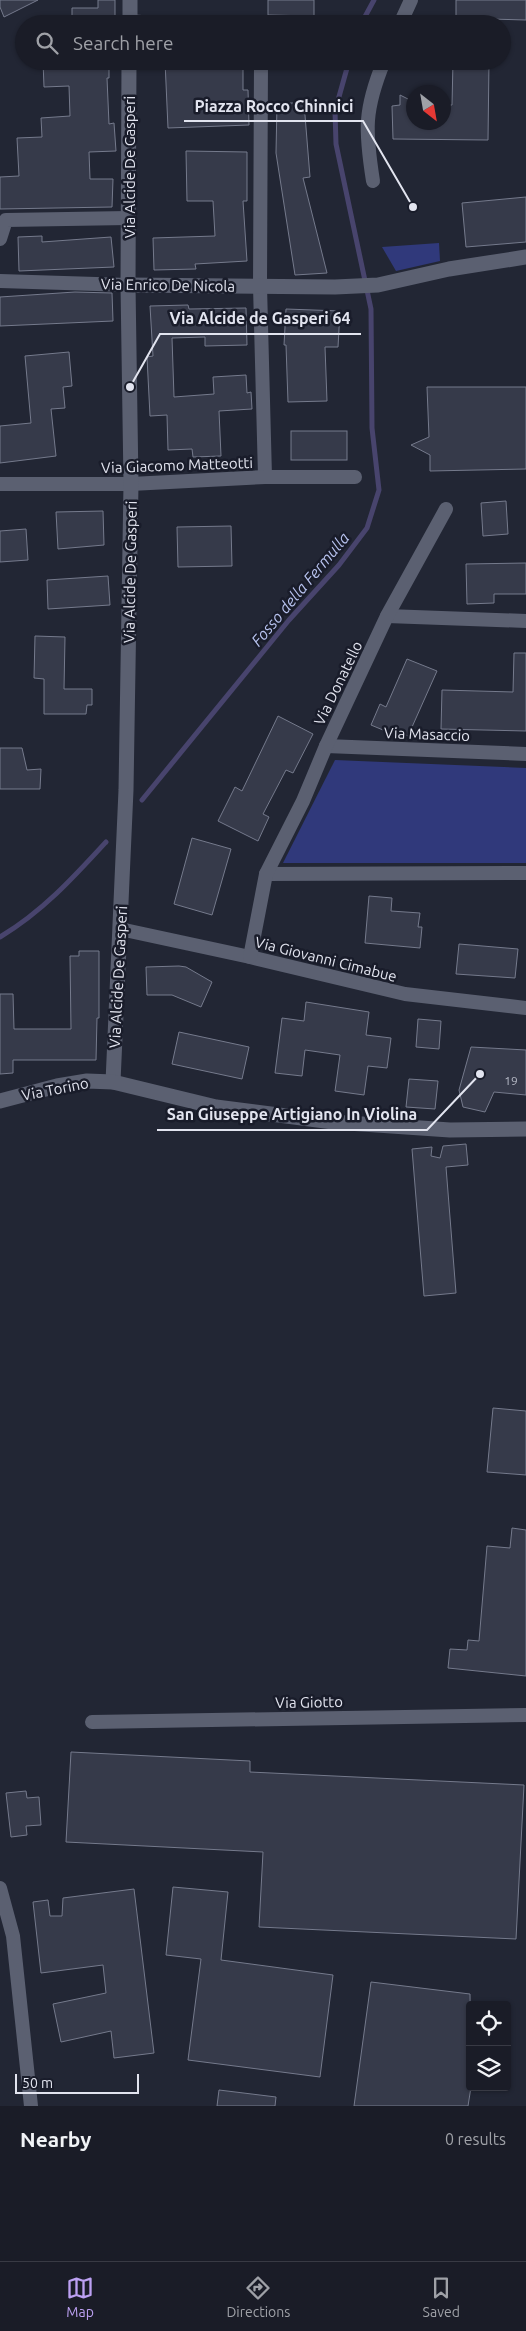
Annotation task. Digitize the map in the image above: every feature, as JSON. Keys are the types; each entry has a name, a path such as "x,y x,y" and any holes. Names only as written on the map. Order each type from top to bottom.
{"street":[{"path":"130,0 130,15"},
{"path":"404,15 411,0"},
{"name":"Via Alcide De Gasperi","path":"113,1082 126,790 131,484 128,285 129,70"},
{"path":"261,70 260,286 265,478"},
{"path":"374,181 368,148 368,110 370,97 380,70"},
{"path":"0,240 6,220 128,218"},
{"name":"Via Enrico De Nicola","path":"0,281 128,285 335,287 378,285 449,269 526,257"},
{"name":"Via Giacomo Matteotti","path":"0,484 131,484 265,478 355,477"},
{"name":"Via Donatello","path":"250,957 266,874 303,801 326,746 387,616 446,509"},
{"path":"387,616 526,621"},
{"name":"Via Masaccio","path":"326,746 526,754"},
{"path":"266,874 526,873"},
{"name":"Via Giovanni Cimabue","path":"120,929 250,957 405,994 526,1008"},
{"name":"Via Torino","path":"0,1101 79,1082 113,1082 216,1107 333,1122 450,1130 526,1129"},
{"name":"Via Giotto","path":"92,1722 526,1715"},
{"path":"0,1888 12,1936 31,2106"}],"shaded area":[{"path":"439,243 440,261 396,271 382,247"},
{"path":"335,760 526,768 526,863 283,863"}],"building":[{"path":"0,0 38,0 4,17 0,7"},
{"path":"98,0 115,0 115,15 72,15 72,8 98,8"},
{"path":"268,0 314,0 314,15 268,15"},
{"path":"456,0 526,0 526,20 511,20 511,15 456,15"},
{"path":"43,70 109,70 109,78 107,78 109,124 114,123 116,151 89,152 90,179 113,179 112,207 0,209 0,177 19,176 17,138 42,137 41,118 70,116 69,86 44,87"},
{"path":"165,70 243,70 243,90 248,90 249,125 168,128"},
{"path":"453,70 489,70 488,140 393,139 392,106 400,105 400,95 406,98 406,130 451,130"},
{"path":"277,103 304,103 310,177 303,178 327,273 295,275 276,153"},
{"path":"186,151 247,152 247,201 243,201 247,261 195,264 196,269 154,270 153,238 215,236 213,201 187,201"},
{"path":"526,197 526,242 466,247 462,203"},
{"path":"42,236 42,242 111,237 114,267 19,271 18,237"},
{"path":"75,292 112,293 113,321 0,326 0,297"},
{"path":"188,305 189,309 246,308 247,345 205,346 205,337 172,338 174,397 214,394 213,377 246,375 247,393 251,392 252,409 219,411 221,456 193,457 192,449 168,450 167,415 150,416 147,357 153,356 150,306"},
{"path":"286,309 340,311 338,347 325,347 327,401 288,402 286,345 284,345"},
{"path":"69,352 72,386 63,387 65,408 51,409 56,456 0,463 0,426 31,423 25,356"},
{"path":"427,387 526,387 526,469 430,471 430,455 411,445 429,437"},
{"path":"291,431 347,431 347,460 291,460"},
{"path":"506,501 508,534 483,536 481,503"},
{"path":"103,511 104,545 58,549 56,512"},
{"path":"231,526 232,566 178,567 177,527"},
{"path":"26,529 28,560 0,562 0,531"},
{"path":"526,563 526,594 494,594 494,603 467,604 466,564"},
{"path":"108,576 110,605 48,609 47,580"},
{"path":"35,636 65,637 64,689 92,689 92,705 87,705 86,714 44,714 44,679 34,678"},
{"path":"514,653 526,653 526,731 441,729 442,690 513,692"},
{"path":"407,659 437,671 408,736 397,731 395,735 371,725 380,704 386,707"},
{"path":"278,716 313,734 293,773 286,770 263,814 269,817 258,841 218,821 235,787 242,791"},
{"path":"0,748 22,748 27,770 41,769 40,789 0,789"},
{"path":"192,838 231,849 212,915 174,904"},
{"path":"369,896 392,898 391,911 420,913 418,927 422,927 420,948 365,943"},
{"path":"459,944 518,949 515,978 456,974"},
{"path":"79,951 99,951 99,1018 97,1018 96,1060 13,1060 13,1073 0,1074 0,994 13,994 14,1029 71,1029 70,956 79,956"},
{"path":"146,967 186,967 212,982 201,1007 172,995 147,995"},
{"path":"306,1002 369,1012 366,1035 391,1038 387,1068 368,1066 364,1095 335,1091 340,1055 305,1050 302,1076 275,1073 282,1018 304,1021"},
{"path":"418,1019 441,1021 439,1049 416,1047"},
{"path":"179,1032 249,1047 242,1079 172,1064"},
{"path":"471,1047 526,1050 526,1095 494,1092 485,1112 463,1107 459,1090"},
{"path":"409,1079 438,1081 435,1109 406,1107"},
{"path":"466,1144 468,1165 446,1167 456,1293 424,1296 412,1149 432,1147 431,1156 440,1158 443,1146"},
{"path":"493,1408 526,1411 526,1475 487,1472"},
{"path":"512,1528 526,1530 526,1676 448,1668 450,1649 467,1650 468,1640 479,1641 487,1546 510,1548"},
{"path":"71,1752 250,1761 250,1772 524,1785 516,1939 259,1927 263,1852 66,1842"},
{"path":"26,1791 27,1798 39,1797 41,1825 26,1826 27,1835 11,1837 6,1793"},
{"path":"173,1887 228,1892 221,1960 333,1975 320,2077 188,2060 201,1959 166,1955"},
{"path":"134,1889 154,2053 114,2058 111,2031 61,2042 53,2004 106,1993 103,1965 41,1973 33,1902 48,1900 50,1916 62,1916 63,1898"},
{"path":"371,1982 470,1994 470,2001 466,2001 466,2091 470,2091 468,2106 354,2106"},
{"path":"219,2090 276,2097 275,2106 217,2106"}],"waterway":[{"name":"Fosso della Fermulla","path":"366,15 374,0"},
{"name":"Fosso della Fermulla","path":"142,800 289,620 339,565 367,528 379,490 372,428 371,309 336,144 335,111 346,70"},
{"name":"Fosso della Fermulla","path":"0,937 30,917 69,881 106,842"}],"place":[{"name":"Piazza Rocco Chinnici","path":"413,207"},
{"name":"Via Alcide de Gasperi 64","path":"130,387"},
{"name":"San Giuseppe Artigiano In Violina","path":"480,1074"}]}
